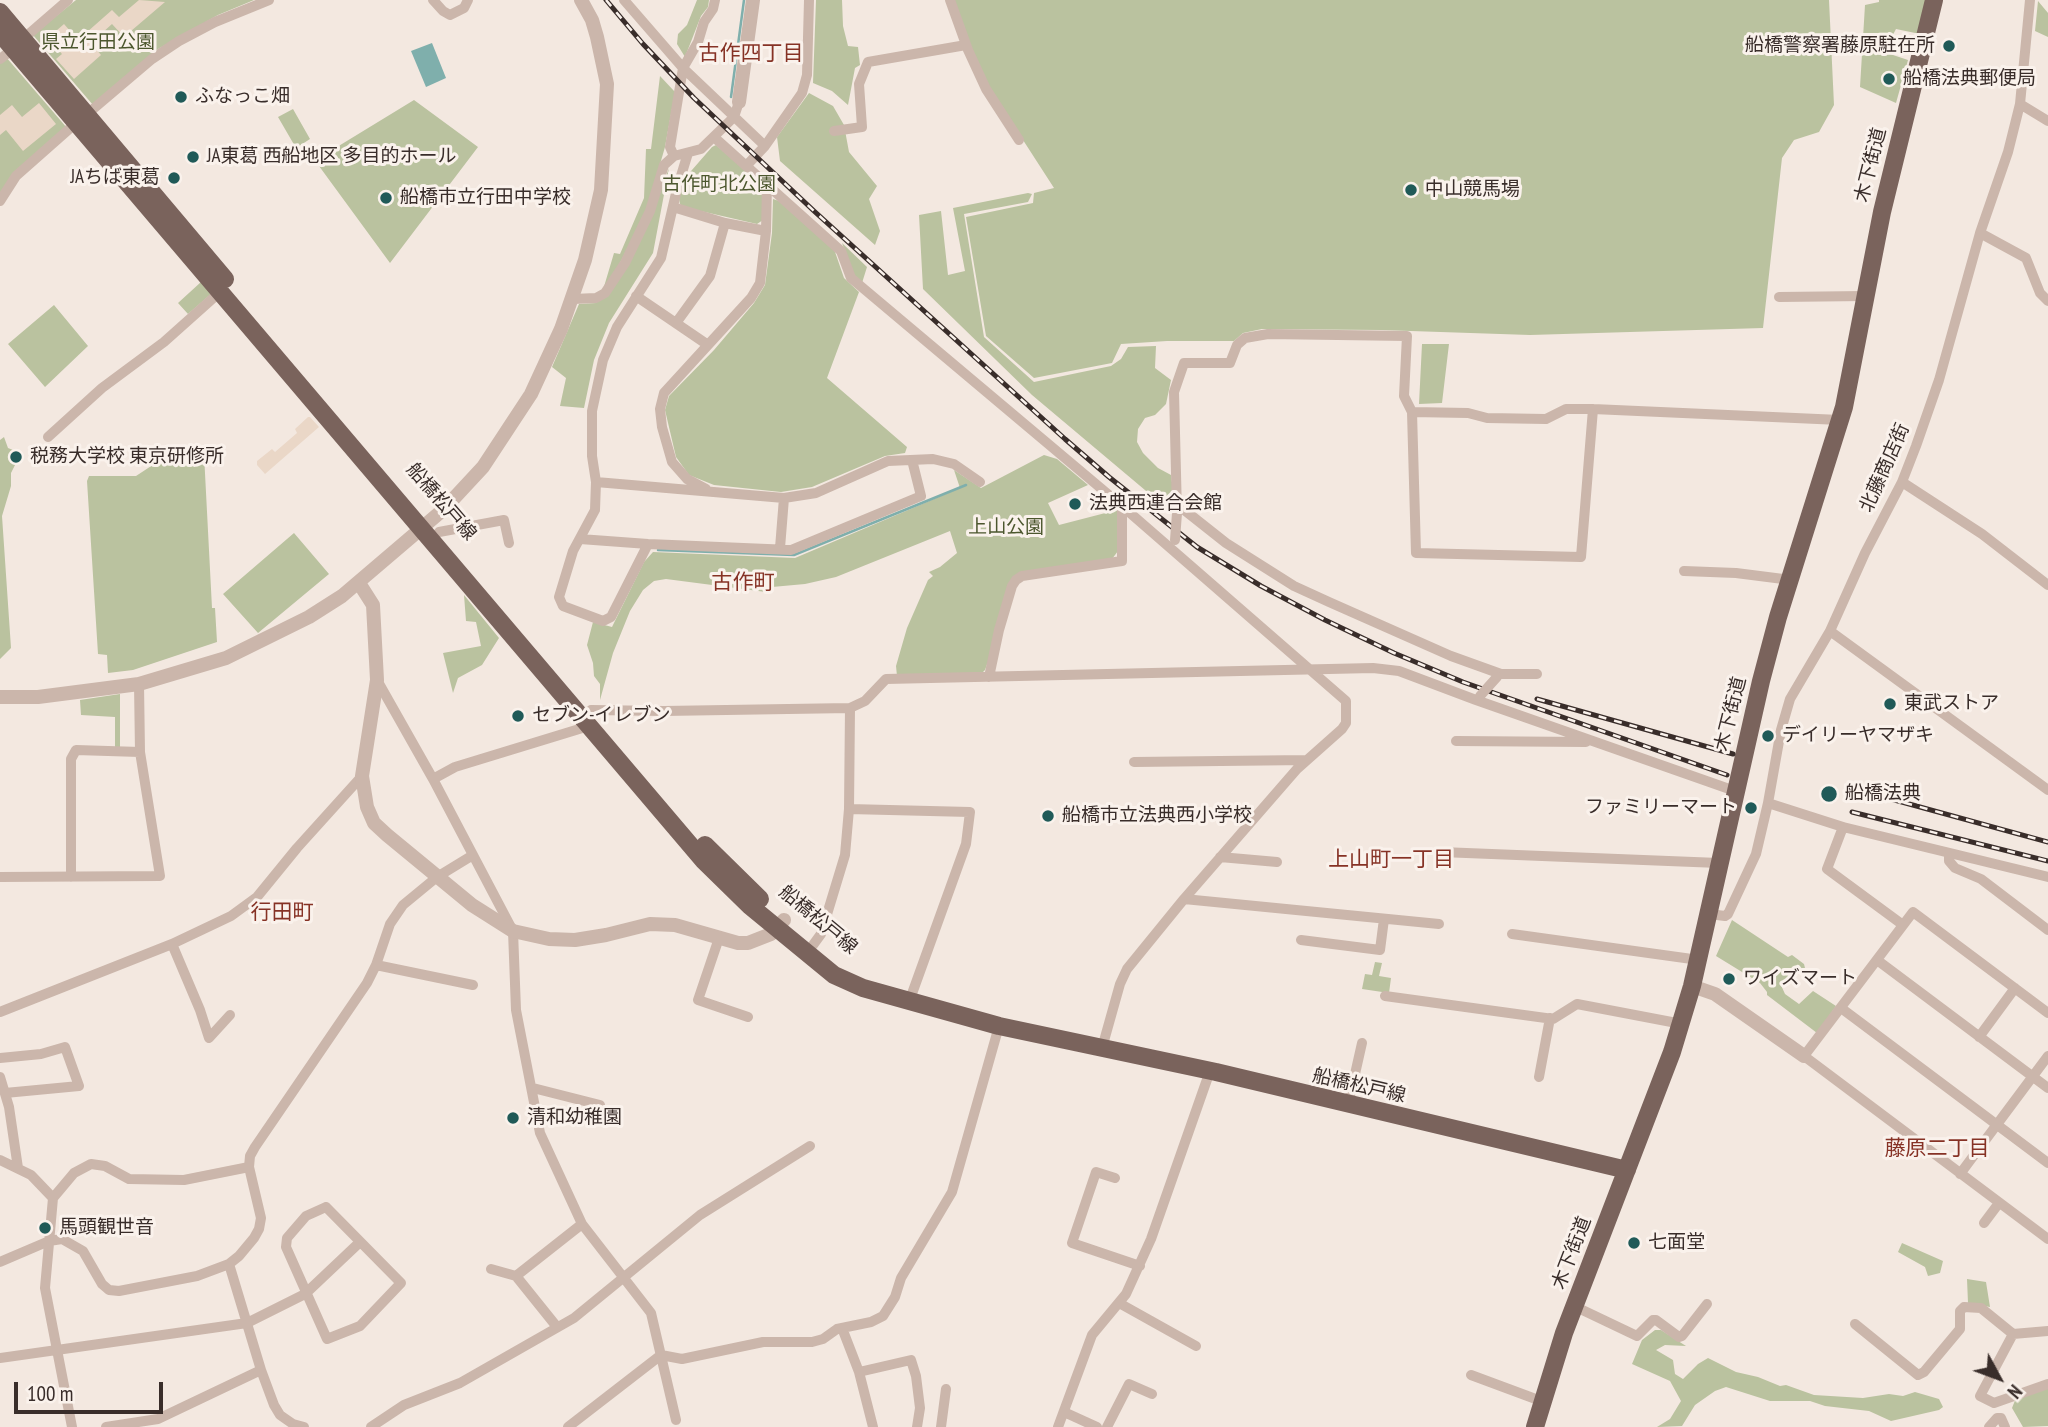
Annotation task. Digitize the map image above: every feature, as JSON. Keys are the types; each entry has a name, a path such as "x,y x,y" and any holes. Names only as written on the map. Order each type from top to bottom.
{"main road":[{"name":"木下街道","path":"1535,1427 1541,1401 1574,1306 1682,1024 1699,960 1761,681 1840,420 1884,200 1934,0"},
{"name":"船橋松戸線","path":"0,12 12,49"},
{"name":"船橋松戸線","path":"0,33 12,49 81,119 590,718 780,925 834,975 909,1002 999,1026 1210,1071 1627,1170"},
{"name":"船橋松戸線","path":"81,119 220,292 430,528"},
{"name":"船橋松戸線","path":"780,925 813,945 856,979 878,992"}],"street":[{"path":"12,49 68,0"},
{"path":"0,201 16,176 152,59 215,22 269,0"},
{"path":"433,0 450,15 464,8 468,0"},
{"path":"0,697 38,697 139,684 226,658 326,608 430,528 471,481 505,436 540,375 573,299 585,260 601,190 608,96 602,53 592,20 581,0"},
{"path":"624,0 683,68 765,146"},
{"path":"674,156 670,147 683,68 698,42 715,0"},
{"path":"573,299 596,298 606,293 625,263 650,211 664,165 674,156 701,149 734,117 753,0"},
{"path":"747,165 765,146 802,93 807,75 808,0"},
{"path":"950,0 986,89 1019,140"},
{"name":"北藤商店街","path":"1709,915 1725,916 1733,905 1756,854 1781,730 1790,699 1830,631 1865,553 1902,482 1939,380 2020,104 2030,0"},
{"path":"834,131 862,127 859,84 868,62 966,45"},
{"path":"2020,104 2048,121"},
{"path":"715,138 841,251 851,278 1122,506 1175,546 1346,701 1346,723 1307,760 1220,857 1127,969 1120,984 1102,1048"},
{"path":"648,544 611,617 603,621 563,606 559,597 573,551 595,510 592,411 603,360 617,327 661,258 688,153"},
{"path":"710,492 687,479 672,462 660,409 664,393 751,298 760,283 766,231 767,183"},
{"path":"673,207 725,223 766,231"},
{"path":"676,323 710,276 725,223"},
{"path":"1980,233 2026,258 2040,293 2048,300"},
{"path":"48,437 102,388 164,342 220,292"},
{"path":"636,296 708,345"},
{"path":"1779,297 1865,296"},
{"path":"1175,546 1177,509 1174,392 1184,363 1230,363 1237,345 1245,338 1268,334 1407,336 1404,396 1412,412 1416,553 1581,557 1593,409"},
{"path":"1412,412 1546,419 1566,409 1593,409 1840,420"},
{"path":"596,482 784,498 816,493 888,461 933,459 954,464 980,482"},
{"path":"580,539 791,550 921,496 912,460"},
{"path":"1902,482 1982,534 2048,584"},
{"path":"780,548 784,498"},
{"path":"989,677 999,630 1016,580 1021,576 1122,561 1122,506"},
{"path":"1177,509 1294,586 1499,676 1536,674"},
{"path":"430,528 504,520 509,543"},
{"path":"1684,571 1736,573 1791,580"},
{"path":"359,583 373,605 377,681 362,776 367,807 374,823 437,877 486,916 513,931 549,939 575,940 638,926 662,925 748,943 771,934 780,925"},
{"path":"1830,631 2048,790"},
{"path":"433,779 455,767 590,718 663,711 850,708 865,701 886,679 1373,668 1399,671 1735,791"},
{"path":"1478,698 1499,676"},
{"path":"377,681 433,779 513,931 516,1010 540,1133 582,1224 651,1313 676,1420"},
{"path":"0,877 160,876 140,752 139,684"},
{"path":"813,945 821,934 845,855 849,809 850,708"},
{"path":"1456,741 1596,742"},
{"path":"71,877 71,759 76,750 140,752"},
{"path":"1134,762 1307,760"},
{"path":"0,1012 172,944 231,916 257,897 362,776"},
{"path":"1768,803 1843,827 2048,877"},
{"path":"849,809 970,812 966,844 909,1002"},
{"path":"1843,827 1827,869 1903,925"},
{"path":"1441,852 1719,863"},
{"path":"1949,853 1949,861 1955,868 1981,880 2048,930"},
{"path":"0,1262 49,1241 62,1239 78,1246 102,1284 109,1290 119,1291 197,1276 229,1264 239,1256 259,1229 259,1204 249,1167 250,1156 255,1147 367,983 390,924 403,905 437,877 472,855"},
{"path":"1220,857 1277,862"},
{"path":"1184,899 1439,925"},
{"path":"1804,1056 1913,912 2048,1013"},
{"path":"1301,940 1380,950 1384,919"},
{"path":"1512,934 1699,960"},
{"path":"719,938 698,1000 748,1017"},
{"path":"172,944 201,1010 209,1038 230,1015"},
{"path":"1877,960 2048,1088"},
{"path":"376,965 473,985"},
{"path":"1692,986 1715,994 1804,1056 2048,1239"},
{"path":"1979,1037 2015,988"},
{"path":"1385,996 1553,1019 1577,1004 1682,1024"},
{"path":"1841,1008 2048,1163"},
{"path":"1539,1077 1550,1018"},
{"path":"568,1427 661,1355 682,1359 763,1342 812,1342 842,1328 871,1322 887,1312 901,1279 953,1192 999,1026"},
{"path":"1348,1105 1362,1043"},
{"path":"0,1058 41,1054 65,1047 79,1086 5,1093"},
{"path":"1959,1174 2048,1056"},
{"path":"1058,1427 1092,1335 1119,1303 1152,1239 1210,1071"},
{"path":"0,1077 9,1107 18,1168"},
{"path":"533,1088 600,1105"},
{"path":"371,1427 404,1405 460,1383 574,1318 700,1215 810,1146"},
{"path":"0,1160 31,1175 53,1198"},
{"path":"72,1427 45,1288 53,1198 74,1173 90,1164 105,1166 129,1180 184,1180 249,1167"},
{"path":"1115,1178 1096,1172 1072,1244 1140,1266"},
{"path":"1984,1223 1999,1203"},
{"path":"326,1207 401,1283 360,1325 327,1339 305,1294 285,1247 287,1238 306,1216 326,1207"},
{"path":"516,1276 582,1224"},
{"path":"0,1358 247,1323 305,1294 360,1242"},
{"path":"229,1264 261,1370 280,1415 293,1424 304,1427"},
{"path":"491,1269 516,1276 557,1327"},
{"path":"1119,1303 1196,1346"},
{"path":"1574,1306 1637,1336 1656,1320 1679,1337 1707,1304"},
{"path":"1855,1324 1918,1375 1924,1372 1960,1329 1960,1311 1964,1307 1981,1308 2013,1334 2048,1331"},
{"path":"842,1328 859,1372 873,1427"},
{"path":"2013,1334 1980,1396 1994,1403 2048,1384"},
{"path":"859,1372 911,1360 920,1408 917,1427"},
{"path":"106,1427 158,1419 261,1370"},
{"path":"1471,1375 1541,1401"},
{"path":"1107,1427 1129,1384 1152,1394"},
{"path":"941,1427 946,1389"},
{"path":"1064,1412 1097,1427"},
{"path":"1989,1427 1997,1418 2001,1418 2006,1427"}],"green space":[{"name":"県立行田公園","path":"76,0 254,0 218,15 158,49 93,105 33,35"},
{"path":"697,0 709,0 708,7 701,16 685,57 677,44 678,34 687,25"},
{"path":"816,0 842,0 843,26 848,46 858,47 860,65 855,68 848,105 832,91 813,83"},
{"name":"中山競馬場","path":"954,0 1829,0 1834,105 1819,132 1794,140 1782,158 1763,328 1530,335 1262,329 1243,333 1234,341 1121,344 1112,363 1034,378 986,336 966,217 1033,203 1034,193 1054,188 992,92 969,44"},
{"path":"1879,0 1929,0 1920,34 1896,29 1884,52 1908,60 1896,103 1860,87 1865,5"},
{"path":"2038,1 2048,13 2048,37 2035,31"},
{"name":"県立行田公園","path":"6,57 67,128 0,194 0,63"},
{"path":"660,76 675,92 665,147 647,209 603,290 614,253 620,254 644,198 646,149 651,149"},
{"path":"809,93 833,106 844,125 849,152 877,186 869,199 880,231 875,245 780,161 777,137"},
{"path":"414,100 478,147 390,263 319,166 319,158"},
{"path":"293,109 310,139 296,148 278,117"},
{"name":"古作町北公園","path":"716,145 762,185 763,220 757,224 683,207 680,204 685,178"},
{"path":"669,168 653,253 609,323 594,360 584,408 560,406 566,378 552,367 579,304 596,303 653,212"},
{"path":"1032,194 1028,202 964,214 984,337 1034,382 1111,366 1121,359 1128,347 1156,346 1155,368 1171,380 1166,404 1155,415 1145,418 1138,429 1137,442 1143,453 1158,468 1171,475 1171,510 1032,395 923,289 919,215 941,211 948,275 965,271 953,208"},
{"path":"773,199 779,201 834,249 844,278 859,292 827,378 907,447 905,453 885,456 812,487 781,492 714,485 689,475 676,457 665,410 669,396 714,350 754,303 765,285 772,233"},
{"path":"842,243 867,267 862,283 853,274"},
{"path":"201,282 211,294 188,314 178,303"},
{"path":"54,305 88,346 45,387 8,344"},
{"path":"1422,344 1449,344 1442,403 1419,404"},
{"path":"4,437 8,448 13,450 18,459 11,473 11,486 2,516 11,648 0,659 0,440"},
{"path":"174,451 204,454 212,608 215,608 217,642 133,670 108,673 107,655 98,654 87,481 89,476 136,476"},
{"name":"上山公園","path":"1044,455 1057,459 1088,485 1048,503 1059,525 1117,510 1118,551 1112,559 1020,573 982,673 897,676 896,666 907,628 928,580 933,576 929,572 957,553 950,531 836,577 805,584 772,587 766,592 666,579 654,581 643,590 630,611 613,653 600,700 600,684 594,676 587,645 593,622 612,627 644,562 653,552 795,558 960,488 954,470 981,488"},
{"path":"294,533 329,574 258,633 223,594"},
{"path":"464,595 499,638 482,665 458,678 453,693 443,653 481,646 476,622 466,621"},
{"path":"120,694 120,748 115,748 115,717 81,715 80,700"},
{"path":"1732,920 1788,957 1792,955 1804,964 1805,968 1780,983 1785,994 1799,1004 1813,991 1836,1006 1817,1033 1767,995 1760,983 1716,956"},
{"path":"1375,962 1382,963 1379,976 1391,978 1389,993 1362,989 1365,974 1372,975"},
{"path":"1902,1243 1943,1261 1940,1273 1928,1276 1925,1267 1898,1252"},
{"path":"1967,1279 1986,1282 1990,1307 1968,1303"},
{"path":"1655,1330 1661,1330 1686,1346 1665,1345 1656,1350 1673,1360 1675,1374 1683,1379 1708,1358 1736,1372 1814,1395 1863,1398 1889,1394 1903,1396 1915,1392 1939,1399 1943,1407 1891,1421 1869,1411 1825,1406 1810,1401 1770,1401 1726,1387 1695,1405 1682,1426 1657,1427 1670,1419 1681,1401 1670,1381 1632,1364 1642,1340"},
{"path":"2048,1388 2048,1426 2023,1427 2012,1408 2016,1398"}],"shaded area":[{"path":"139,0 165,2 124,37 112,24 91,43 101,55 74,79 56,59 62,54 48,38 64,24 78,40 112,10 119,17"},
{"path":"39,103 56,124 23,151 6,130 0,135 0,115 12,105 22,117"},
{"path":"308,417 319,427 265,474 257,461 272,449 275,452 297,433 295,429"}],"water":[{"path":"432,43 446,78 426,87 411,51"}],"waterway":[{"path":"731,97 744,0"},
{"path":"658,550 794,555 966,485"}],"railway":[{"path":"606,0 694,98 814,211 1065,439 1197,547 1261,586 1394,653 1463,682 1727,775"},
{"path":"1537,699 1733,754"},
{"path":"1858,790 2048,842"},
{"path":"1852,812 2048,861"}],"place":[{"name":"船橋警察署藤原駐在所","path":"1949,46"},
{"name":"船橋法典郵便局","path":"1889,79"},
{"name":"ふなっこ畑","path":"181,97"},
{"name":"JA東葛 西船地区 多目的ホール","path":"193,157"},
{"name":"JAちば東葛","path":"174,178"},
{"name":"中山競馬場","path":"1411,190"},
{"name":"船橋市立行田中学校","path":"386,198"},
{"name":"税務大学校 東京研修所","path":"16,457"},
{"name":"法典西連合会館","path":"1075,504"},
{"name":"東武ストア","path":"1890,704"},
{"name":"セブン-イレブン","path":"518,716"},
{"name":"デイリーヤマザキ","path":"1768,736"},
{"name":"船橋法典","path":"1829,794"},
{"name":"ファミリーマート","path":"1751,808"},
{"name":"船橋市立法典西小学校","path":"1048,816"},
{"name":"ワイズマート","path":"1729,979"},
{"name":"清和幼稚園","path":"513,1118"},
{"name":"馬頭観世音","path":"45,1228"},
{"name":"七面堂","path":"1634,1243"}],"district":[{"name":"古作四丁目","path":"751,54"},
{"name":"古作町","path":"743,583"},
{"name":"上山町一丁目","path":"1391,860"},
{"name":"行田町","path":"282,913"},
{"name":"藤原二丁目","path":"1937,1149"}]}
